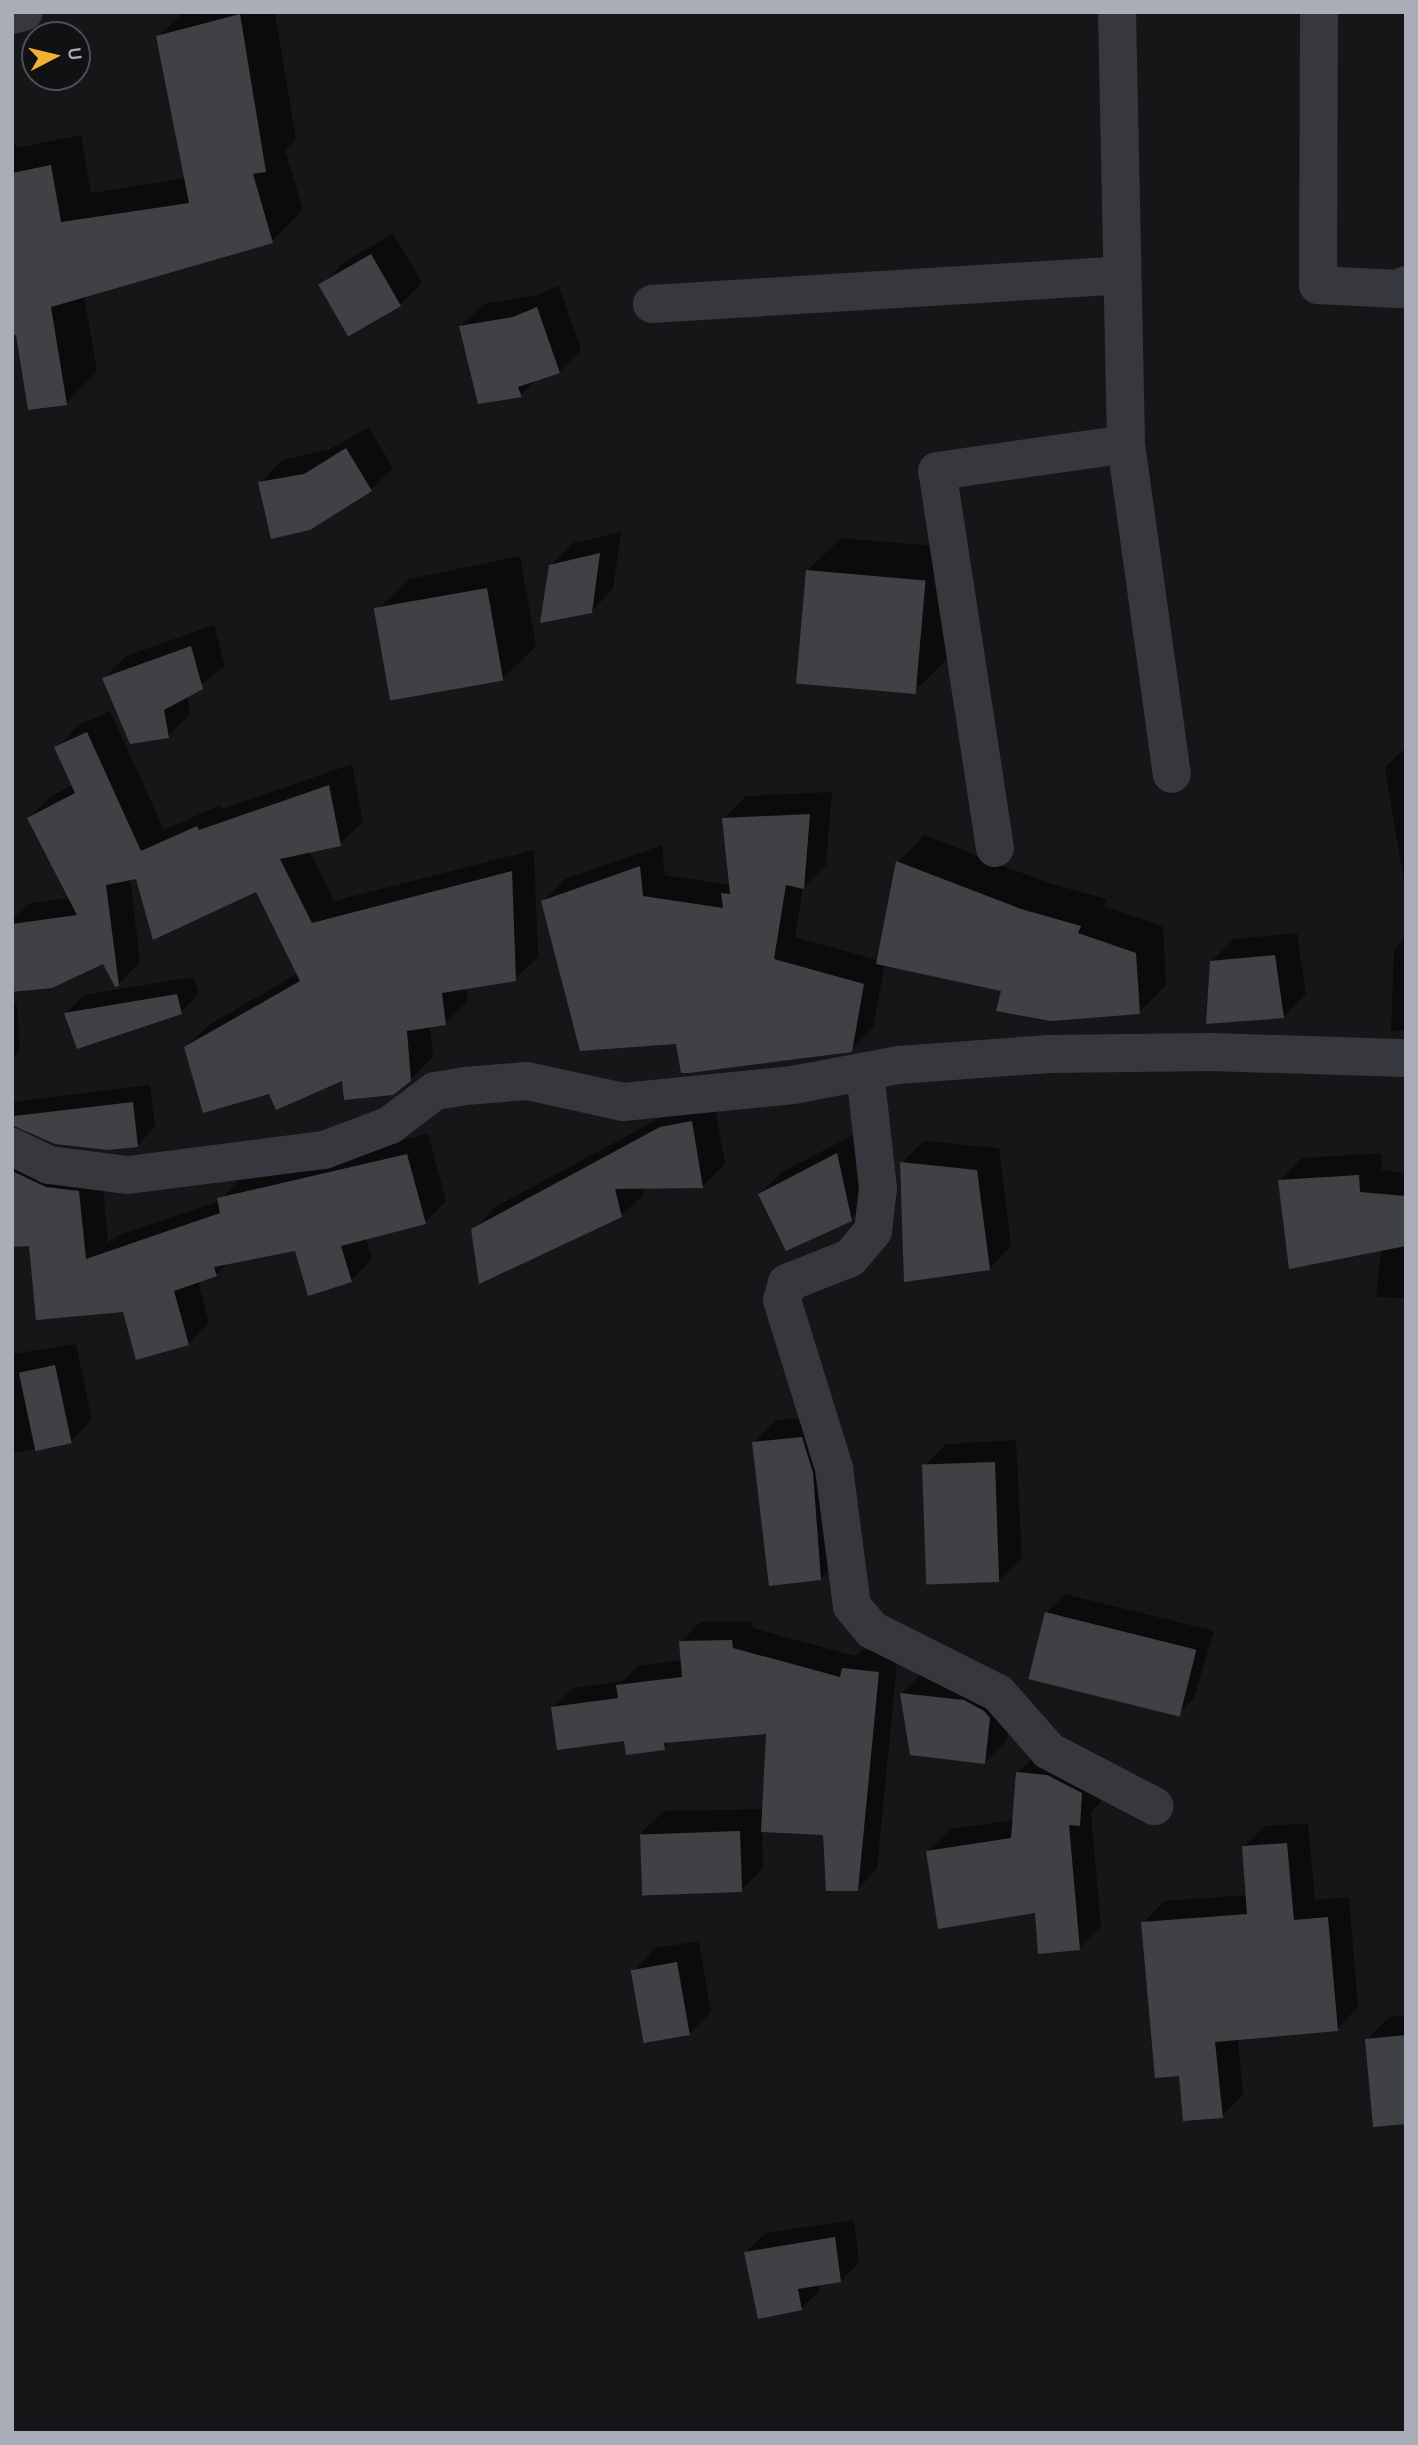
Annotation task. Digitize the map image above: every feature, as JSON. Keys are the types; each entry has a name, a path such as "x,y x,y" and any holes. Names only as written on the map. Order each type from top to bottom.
{"street":[{"path":"12,15 24,12"},
{"path":"1117,12 1126,444 1172,774"},
{"path":"1320,12 1318,285 1398,289 1406,285"},
{"path":"652,304 1122,275"},
{"path":"995,848 937,471 1126,444"},
{"path":"12,1147 49,1165 128,1175 324,1150 390,1125 435,1091 465,1086 527,1081 623,1102 793,1085 865,1072 1049,1054 1211,1052 1406,1058"},
{"path":"865,1072 878,1188 873,1231 850,1258 787,1283 782,1300 834,1468 852,1606 872,1630 998,1693 1049,1751 1154,1806"}],"building":[{"path":"240,14 266,172 253,174 273,243 51,307 67,405 28,410 16,335 12,336 12,173 51,165 61,222 189,203 156,36"},
{"path":"371,254 401,306 348,336 318,284"},
{"path":"537,307 560,373 518,387 522,397 478,404 459,326 513,317"},
{"path":"346,448 372,491 310,530 271,539 258,482 304,474"},
{"path":"600,553 592,613 540,623 549,565"},
{"path":"806,570 926,580 916,694 796,684"},
{"path":"487,588 503,681 390,701 374,608"},
{"path":"191,646 203,689 164,710 169,738 130,744 102,678"},
{"path":"87,732 141,851 197,826 199,830 329,785 341,846 280,859 312,923 512,871 516,981 442,993 446,1025 407,1031 411,1081 393,1095 344,1100 342,1081 276,1110 269,1094 203,1113 184,1047 300,981 256,892 153,940 136,879 106,885 119,986 115,987 103,964 52,988 12,992 12,924 77,915 27,818 75,793 54,747"},
{"path":"810,814 804,889 786,885 774,959 864,984 852,1052 681,1073 676,1044 580,1051 541,901 640,866 643,896 723,908 721,893 730,894 722,818"},
{"path":"896,861 1021,909 1081,926 1078,933 1136,953 1140,1014 1051,1021 996,1011 1001,991 876,964"},
{"path":"1275,955 1284,1018 1206,1024 1210,961"},
{"path":"177,994 182,1014 77,1049 64,1013"},
{"path":"133,1102 138,1147 108,1150 55,1144 14,1126 14,1116"},
{"path":"692,1121 703,1188 615,1189 622,1217 479,1284 471,1229 660,1127"},
{"path":"837,1153 852,1221 786,1251 758,1194"},
{"path":"407,1154 426,1224 341,1246 352,1282 308,1296 295,1251 214,1267 217,1276 174,1291 189,1345 136,1360 123,1312 36,1320 29,1246 12,1247 12,1171 46,1187 79,1191 86,1259 220,1213 217,1198"},
{"path":"900,1162 977,1170 990,1270 904,1282"},
{"path":"1359,1175 1360,1192 1406,1196 1406,1246 1289,1269 1278,1180"},
{"path":"55,1365 72,1443 35,1451 19,1373"},
{"path":"802,1437 813,1473 821,1580 769,1586 752,1442"},
{"path":"995,1462 999,1582 926,1584 922,1465"},
{"path":"1045,1612 1196,1650 1180,1717 1028,1679"},
{"path":"732,1640 733,1648 840,1677 842,1668 879,1672 858,1891 826,1891 823,1835 761,1832 766,1734 664,1743 665,1750 626,1755 624,1741 557,1750 551,1707 618,1698 616,1685 682,1677 679,1641"},
{"path":"900,1693 964,1700 984,1711 990,1718 985,1764 910,1755"},
{"path":"1016,1772 1047,1775 1082,1793 1080,1826 1069,1825 1080,1950 1038,1954 1035,1913 938,1929 926,1851 1011,1838"},
{"path":"740,1831 742,1892 642,1895 640,1834"},
{"path":"1287,1843 1294,1920 1328,1917 1338,2031 1215,2042 1223,2118 1183,2121 1179,2076 1155,2078 1141,1922 1247,1914 1242,1846"},
{"path":"677,1962 690,2035 644,2043 631,1970"},
{"path":"1406,2035 1406,2124 1373,2127 1365,2039"},
{"path":"835,2237 841,2282 798,2289 802,2310 758,2319 744,2252"}]}
